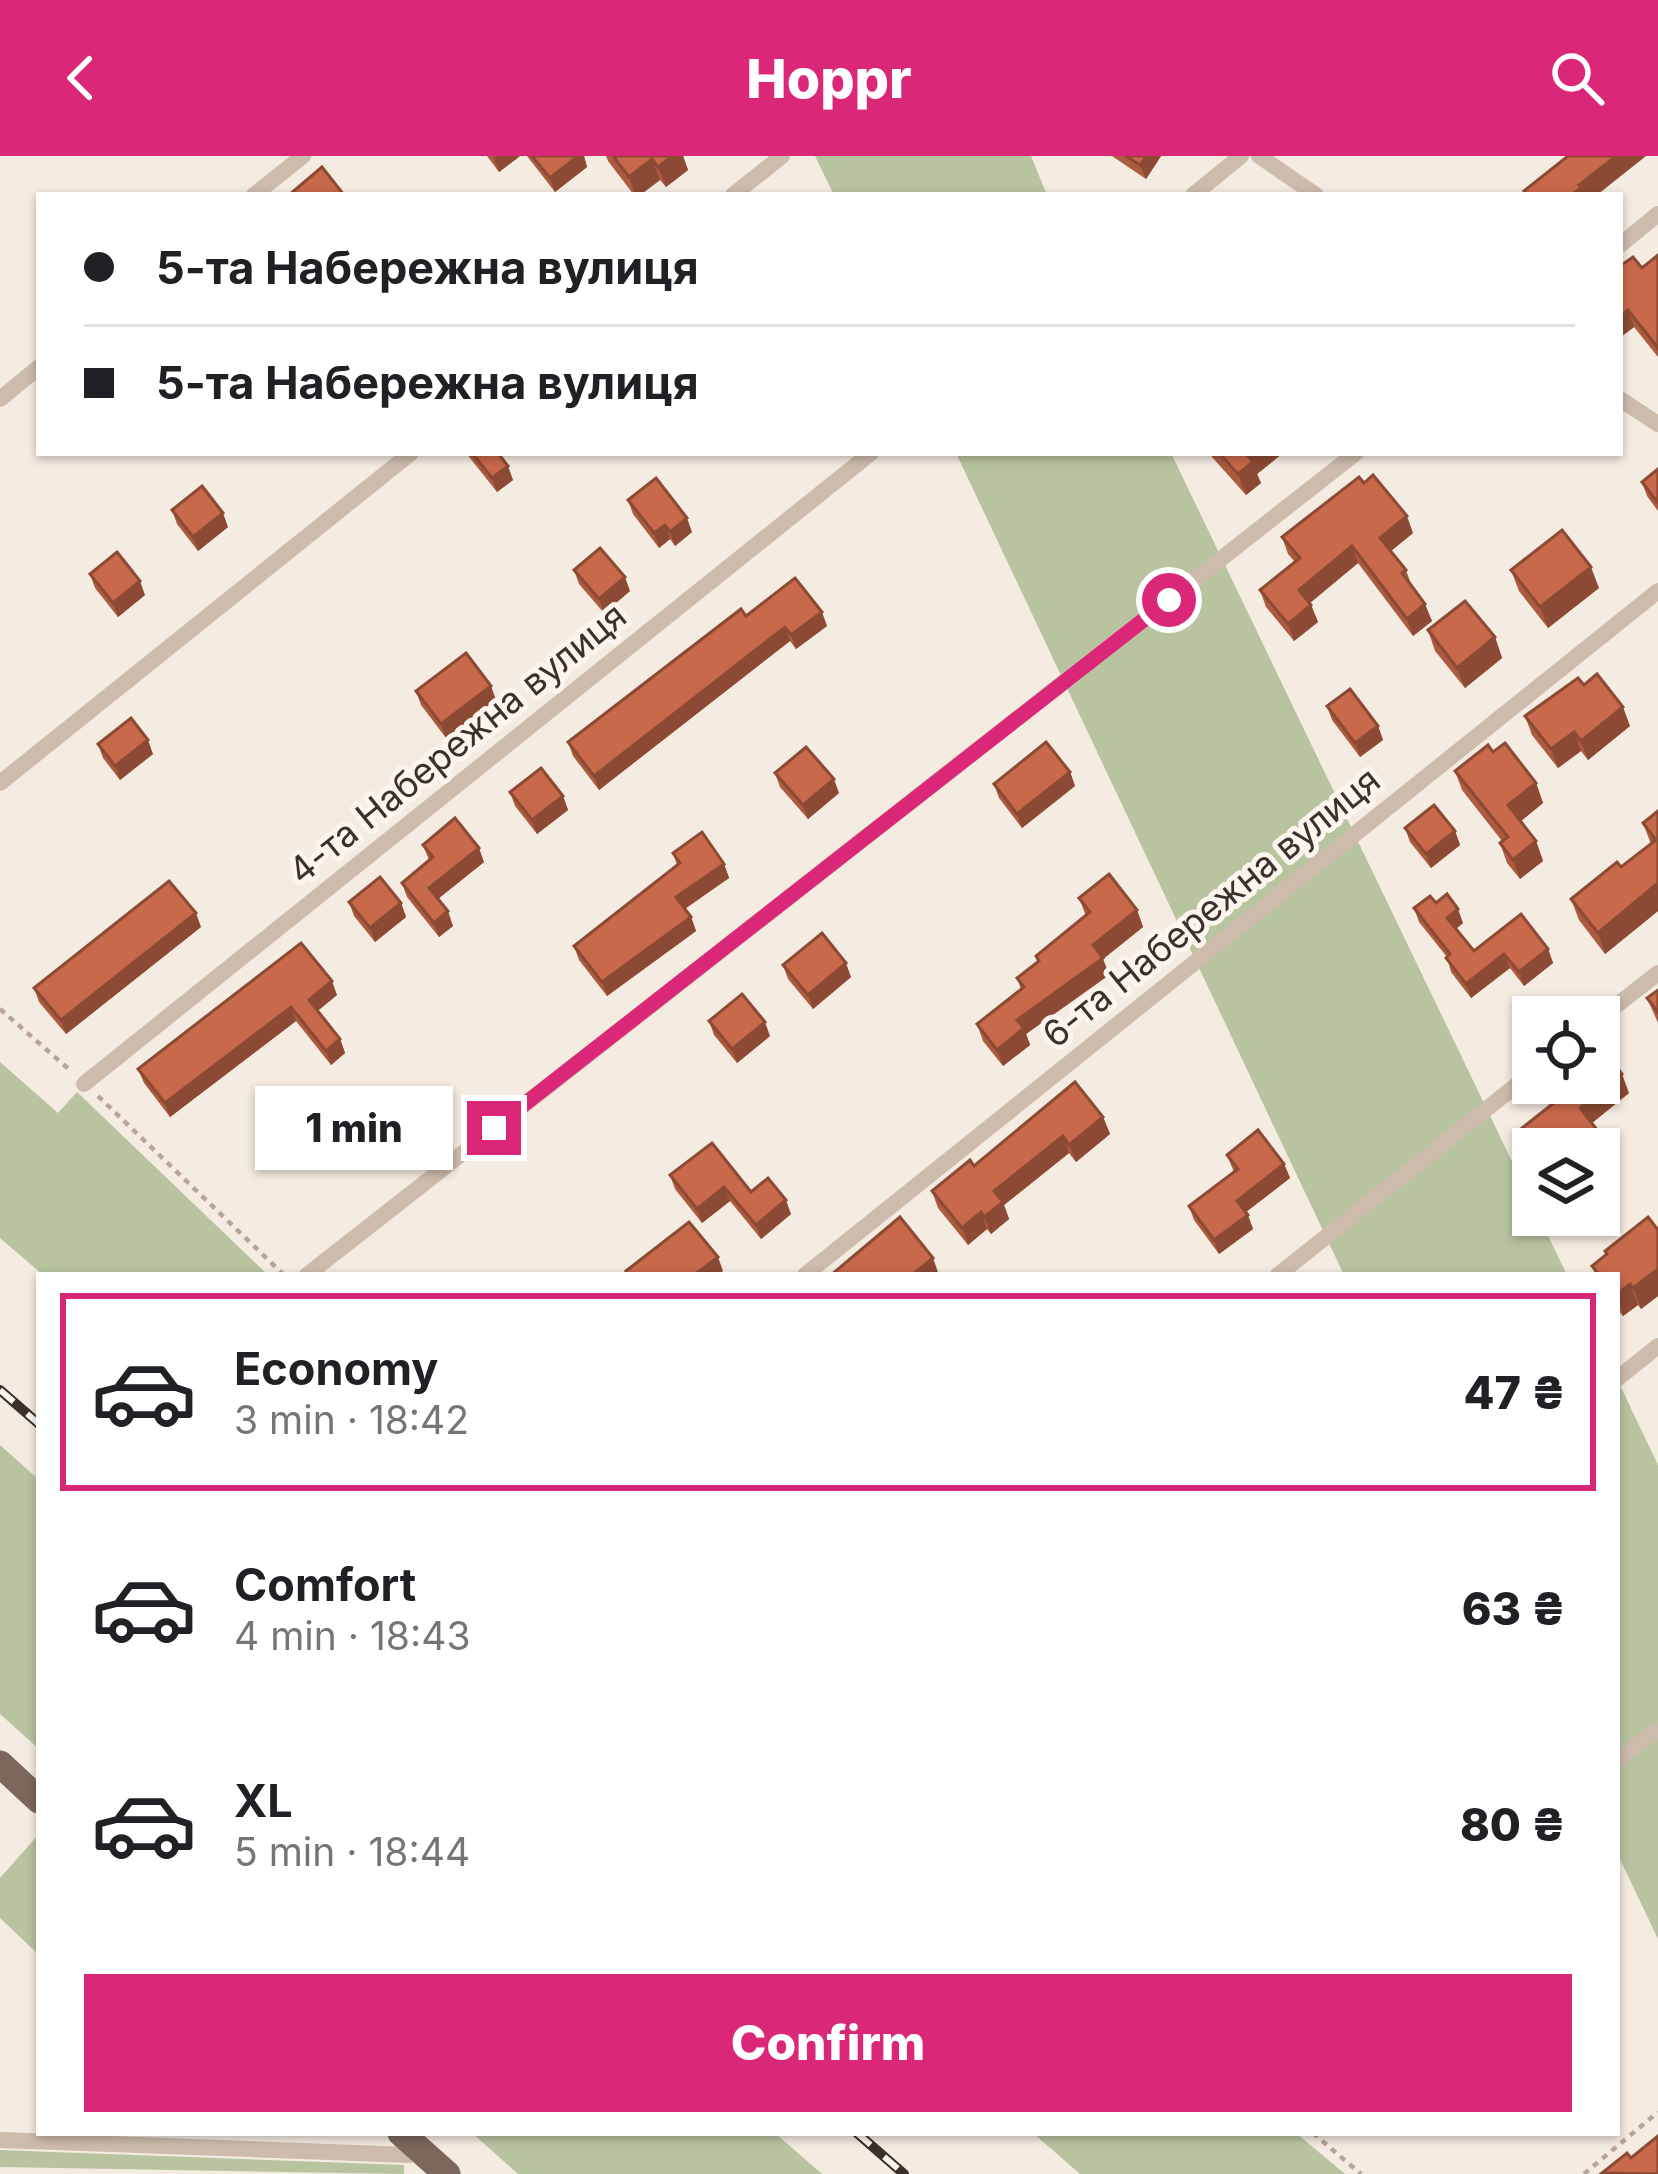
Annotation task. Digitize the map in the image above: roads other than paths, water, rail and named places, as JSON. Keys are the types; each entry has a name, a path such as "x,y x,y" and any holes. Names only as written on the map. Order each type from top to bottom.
{"main road":[{"path":"0,1764 36,1797"},
{"path":"405,2149 447,2174"}],"street":[{"path":"258,192 303,156"},
{"path":"737,192 782,156"},
{"path":"1197,192 1241,156"},
{"path":"1259,156 1312,192"},
{"path":"1623,242 1658,214"},
{"path":"0,399 36,370"},
{"path":"1623,401 1658,424"},
{"path":"0,783 407,456"},
{"name":"4-та Набережна вулиця","path":"84,1084 867,456"},
{"path":"311,1272 1352,456"},
{"name":"6-та Набережна вулиця","path":"810,1272 1658,591"},
{"path":"1620,1003 1658,973"},
{"path":"1282,1272 1512,1089"},
{"path":"1620,1376 1658,1346"},
{"path":"1620,1759 1658,1729"},
{"path":"0,2140 405,2149"}],"railway":[{"path":"0,1390 36,1421"},
{"path":"860,2136 904,2174"}]}
